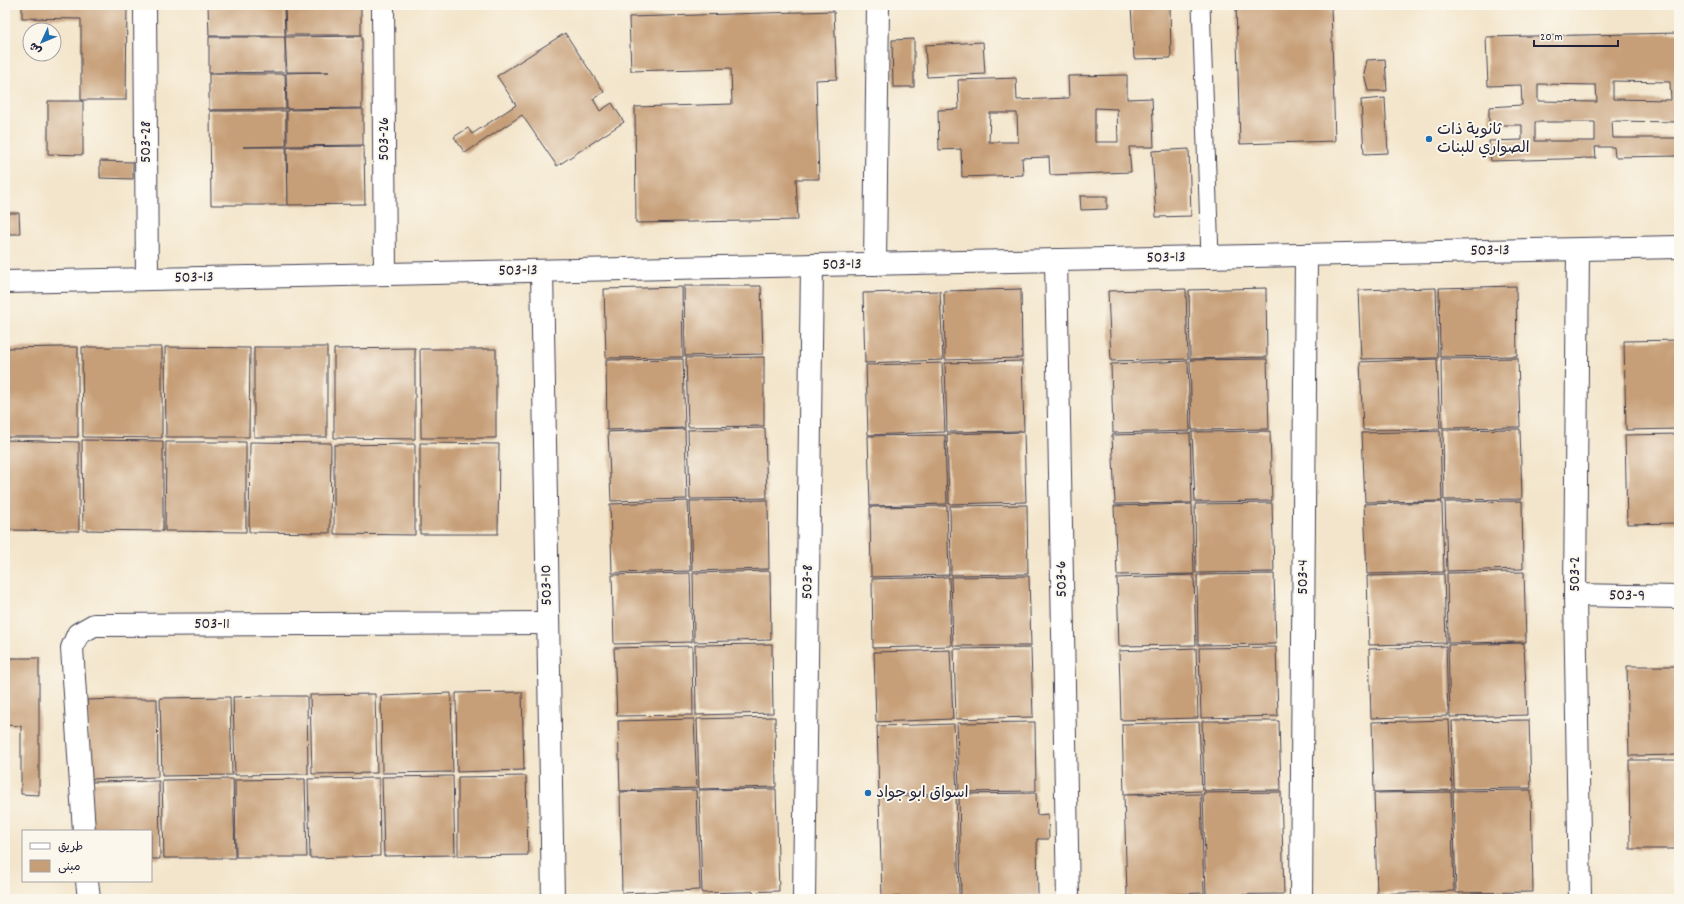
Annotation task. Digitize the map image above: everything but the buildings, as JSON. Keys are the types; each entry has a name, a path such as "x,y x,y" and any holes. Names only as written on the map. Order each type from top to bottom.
{"street":[{"name":"503-28","path":"145,5 147,279"},
{"name":"503-26","path":"383,5 385,274"},
{"path":"875,264 878,5"},
{"name":"503-13","path":"5,282 1679,248"},
{"name":"503-2","path":"1578,250 1575,595 1580,899"},
{"name":"503-4","path":"1301,899 1306,255"},
{"name":"503-6","path":"1056,260 1068,899"},
{"name":"503-8","path":"804,899 812,265"},
{"name":"503-10","path":"542,271 553,899"},
{"name":"503-9","path":"1575,595 1679,597"},
{"name":"503-11","path":"84,830 72,648 78,634 94,625 548,622"},
{"path":"88,882 89,899"}],"lane":[{"path":"1200,5 1210,257"}],"place":[{"name":"ثانوية ذات الصواري للبنات","path":"1429,139"},
{"name":"اسواق ابو جواد","path":"868,793"}]}
